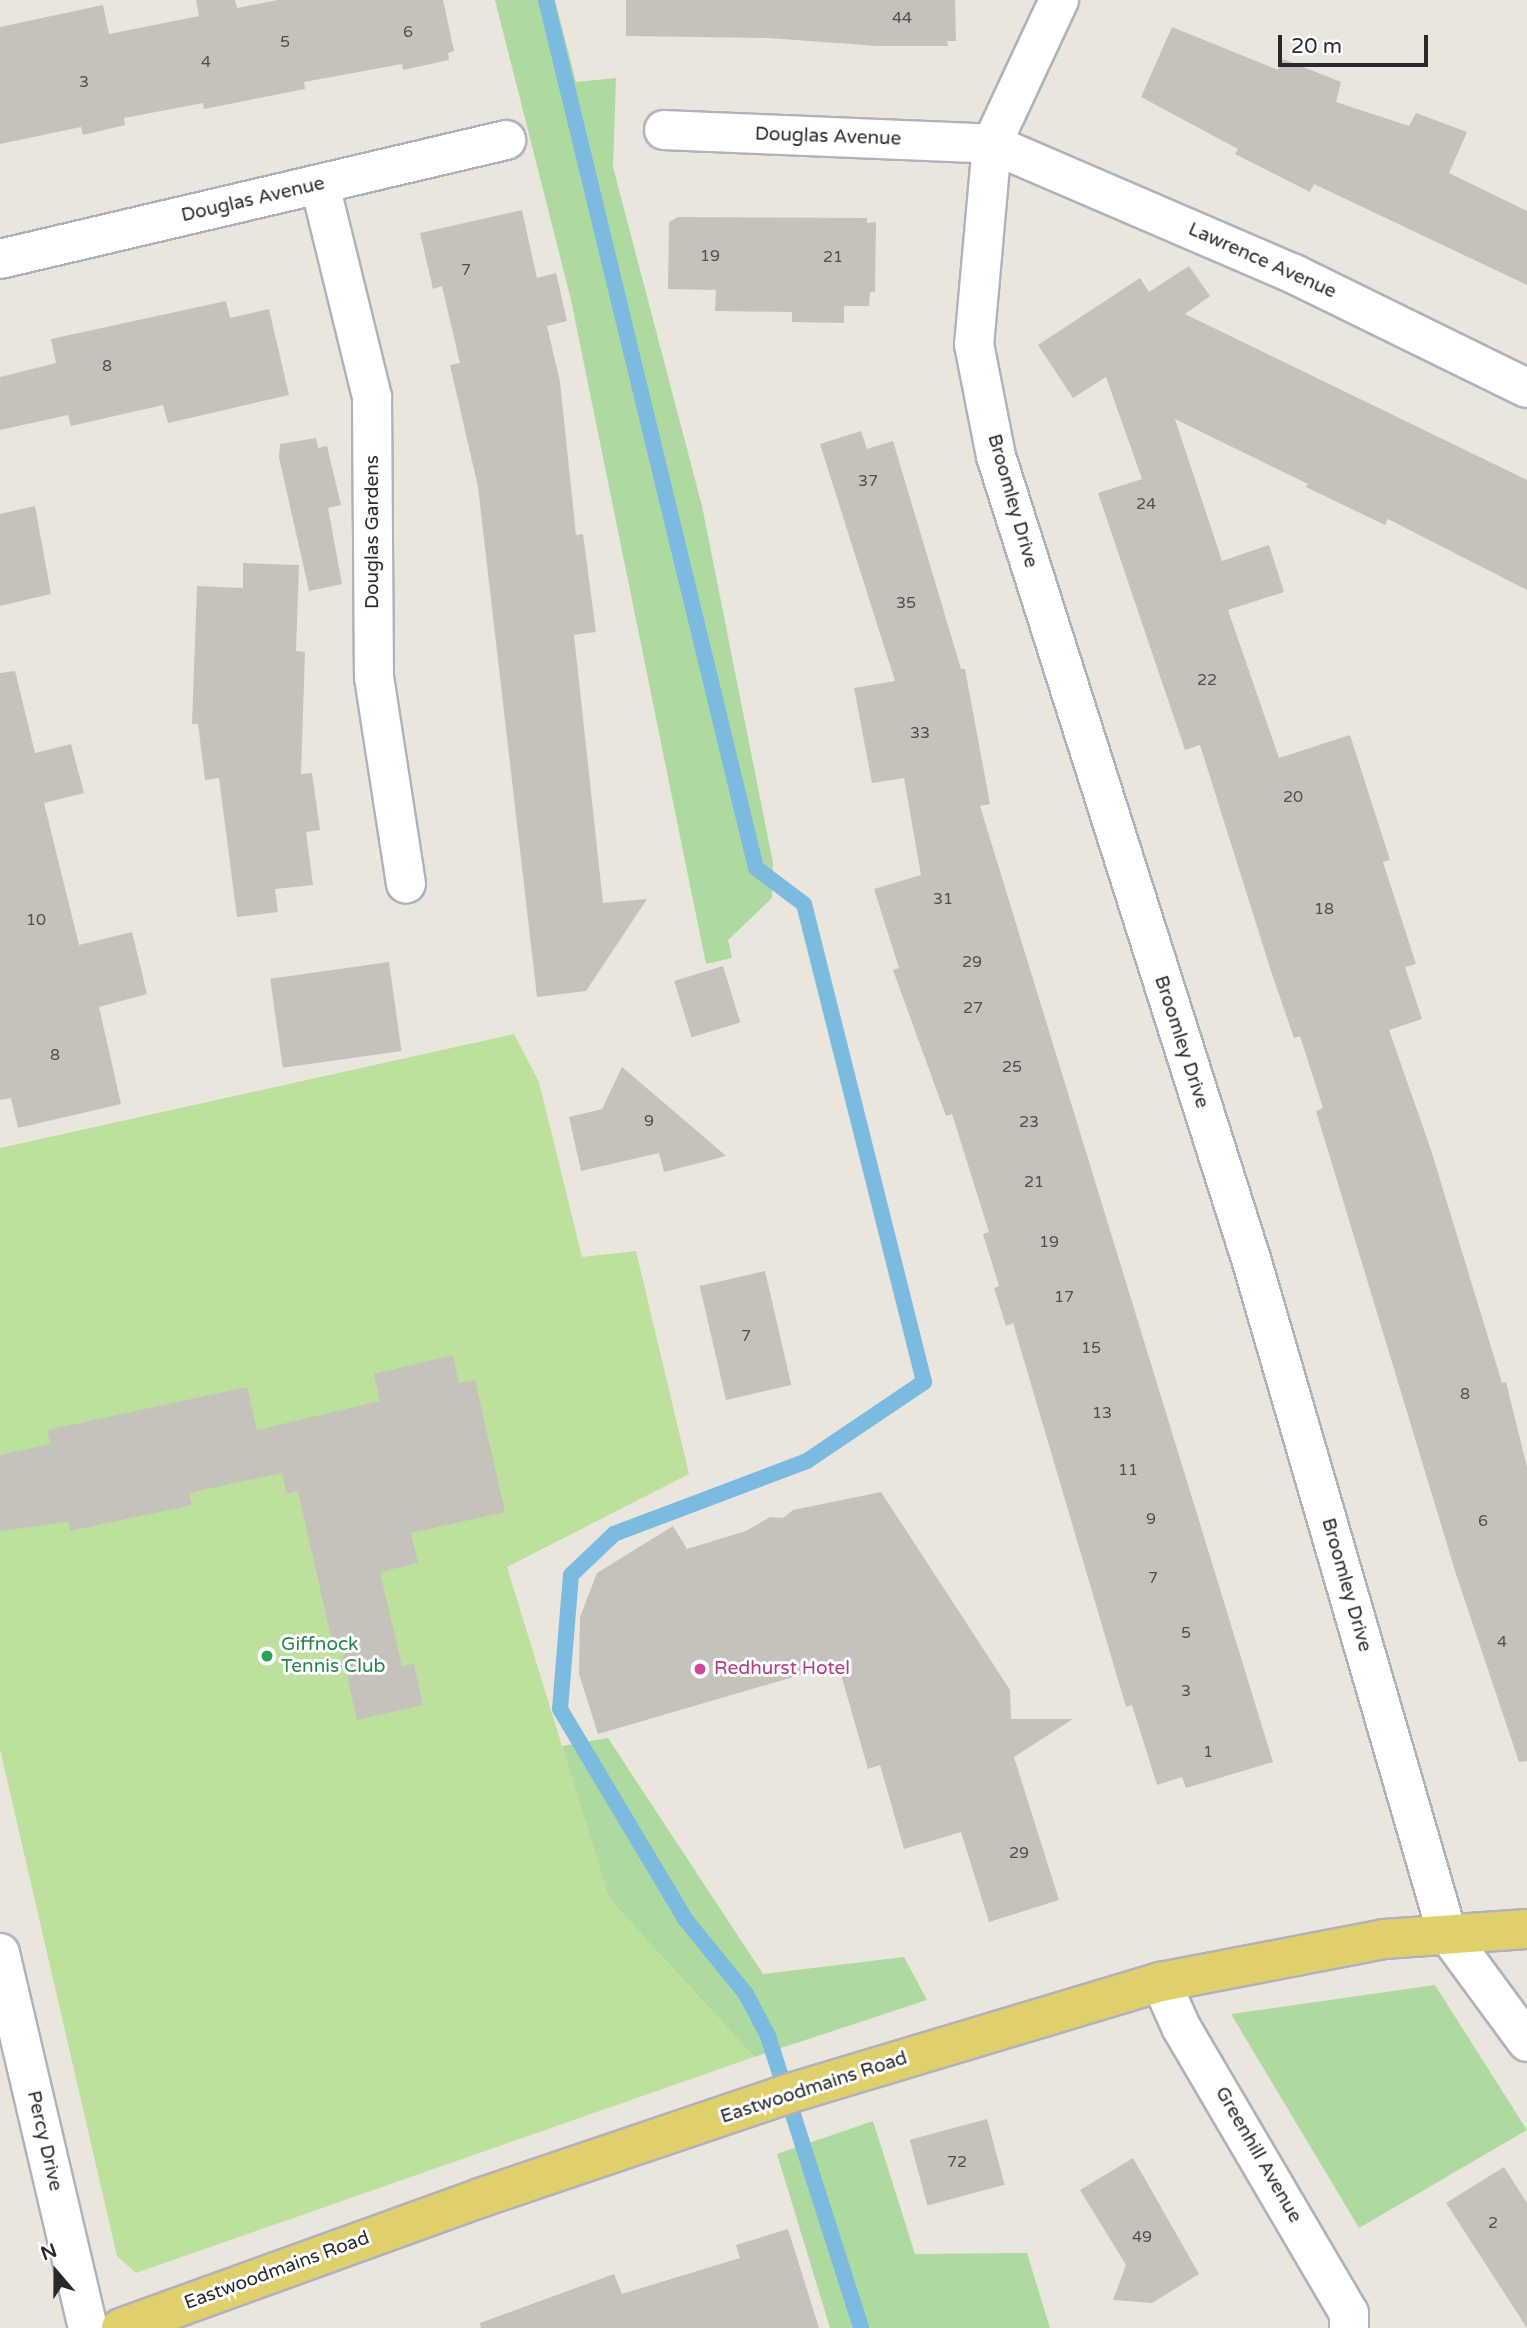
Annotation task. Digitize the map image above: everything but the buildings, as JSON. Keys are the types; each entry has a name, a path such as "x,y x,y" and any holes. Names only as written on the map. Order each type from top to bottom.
{"main road":[{"name":"Eastwoodmains Road","path":"121,2328 480,2198 788,2094 1161,1982 1308,1950 1447,1933 1527,1929"}],"street":[{"name":"Broomley Drive","path":"1059,0 992,144 974,344 996,456 1252,1262 1447,1933"},
{"name":"Douglas Avenue","path":"664,130 992,144"},
{"name":"Douglas Avenue","path":"0,259 506,140"},
{"name":"Lawrence Avenue","path":"992,144 1294,274 1527,388"},
{"name":"Douglas Gardens","path":"320,185 372,397 374,677 406,884"},
{"path":"1447,1933 1527,2042"},
{"name":"Percy Drive","path":"0,1954 88,2328"},
{"name":"Greenhill Avenue","path":"1161,1982 1181,2027 1349,2312 1349,2328"}],"green space":[{"path":"495,0 555,0 576,82 616,78 613,167 702,506 773,863 772,898 728,940 732,958 706,964 571,300"},
{"name":"Giffnock Tennis Club","path":"514,1034 539,1082 582,1257 636,1251 689,1474 507,1567 609,1899 754,2057 136,2273 117,2256 0,1749 0,1148"},
{"path":"608,1738 763,1974 904,1957 927,2000 754,2057 609,1899 562,1746"},
{"path":"1435,1985 1527,2130 1359,2228 1231,2014"},
{"path":"873,2121 915,2254 1027,2253 1050,2328 830,2328 777,2154"}],"waterway":[{"path":"546,0 756,868 804,904 924,1382 807,1461 614,1534 571,1575 560,1709 685,1919 746,1994 768,2036 861,2328"}],"place":[{"name":"Giffnock Tennis Club","path":"267,1656"},
{"name":"Redhurst Hotel","path":"700,1669"}]}
